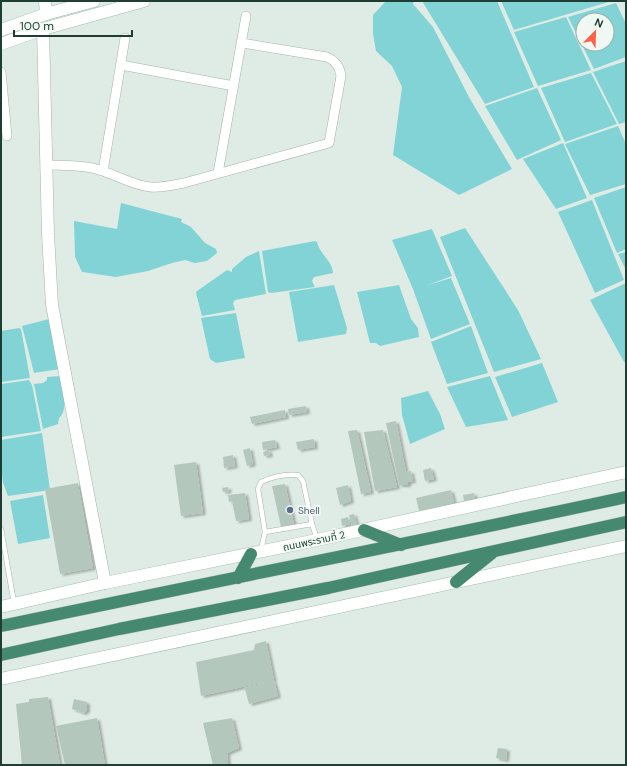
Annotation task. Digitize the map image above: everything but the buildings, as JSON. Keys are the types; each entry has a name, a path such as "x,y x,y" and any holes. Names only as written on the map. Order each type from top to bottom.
{"highway":[{"name":"ถนนพระรามที่ 2","path":"1,626 401,545 626,497"},
{"path":"1,655 119,629 328,588 626,522"},
{"path":"364,530 401,545"},
{"path":"456,582 494,551"},
{"path":"238,578 256,553"}],"main road":[{"path":"45,1 46,14"},
{"path":"1,30 46,14 94,1"},
{"path":"1,44 43,29 137,2"},
{"path":"43,29 48,234 52,305 105,583"},
{"name":"ถนนพระรามที่ 2","path":"1,607 105,583 364,530 626,472"},
{"path":"1,679 626,546"}],"street":[{"path":"218,173 246,16"},
{"path":"103,171 125,38"},
{"path":"46,165 80,166 103,171 150,187 161,187 184,183 329,143 340,76 340,68 336,62 327,57 242,43"},
{"path":"121,65 234,86"},
{"path":"1,72 7,136"}],"lane":[{"path":"256,553 265,532 258,489 261,482 267,479 290,474 298,476 303,481 317,540"},
{"path":"265,532 312,524"},
{"path":"1,529 14,604"}],"water":[{"path":"386,1 414,1 413,4 433,27 470,99 512,169 459,195 393,155 402,87 392,66 376,51 373,34 373,15"},
{"path":"422,1 497,1 534,87 485,104"},
{"path":"501,1 612,1 514,30"},
{"path":"616,3 626,24 626,57 594,69 586,52 615,52 615,12 585,12"},
{"path":"575,15 575,31 568,17"},
{"path":"566,17 575,36 575,52 583,52 591,70 538,86 514,32"},
{"path":"626,61 626,122 619,124 593,72"},
{"path":"591,73 617,124 565,142 541,88"},
{"path":"537,88 561,140 517,160 485,106"},
{"path":"618,126 626,144 626,184 590,195 565,144"},
{"path":"563,143 587,198 556,209 523,159"},
{"path":"626,187 626,249 617,253 594,198"},
{"path":"592,200 624,280 595,293 558,212"},
{"path":"121,203 182,219 181,222 191,227 205,243 216,249 217,253 207,261 195,263 185,260 148,271 116,277 82,272 75,257 74,221 117,229"},
{"path":"465,228 518,310 541,359 494,372 440,237"},
{"path":"432,229 452,276 425,286 451,278 470,324 431,339 413,289 392,240"},
{"path":"315,241 330,264 333,273 314,277 312,281 315,287 271,293 268,292 262,251"},
{"path":"259,251 266,294 235,300 233,303 235,310 202,316 196,293 197,291 227,270 232,272 232,269 246,257"},
{"path":"626,252 626,270 618,254"},
{"path":"626,283 626,362 624,362 590,300"},
{"path":"334,285 347,328 346,334 298,342 289,292"},
{"path":"399,285 411,319 418,328 419,337 380,346 376,343 370,343 357,292"},
{"path":"236,313 245,358 216,363 210,359 201,318"},
{"path":"49,319 60,369 34,373 22,326"},
{"path":"471,326 488,373 447,384 431,342"},
{"path":"21,329 30,378 1,382 1,331"},
{"path":"542,363 558,402 512,417 495,377"},
{"path":"60,376 63,386 65,404 64,410 59,418 58,424 43,429 34,384 43,383 47,380 47,377"},
{"path":"490,376 508,420 466,427 447,387"},
{"path":"29,380 32,385 41,431 1,437 1,384"},
{"path":"428,391 440,414 445,429 410,444 402,415 401,398"},
{"path":"42,433 50,490 8,496 3,483 1,440"},
{"path":"43,495 50,538 18,544 10,501"}],"place":[{"name":"Shell","path":"290,510"}]}
